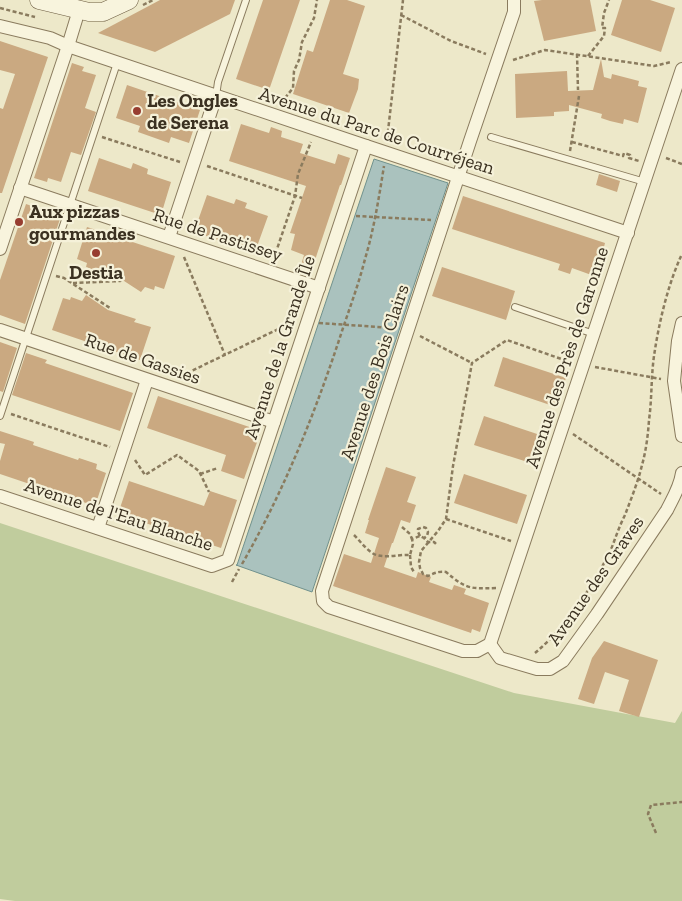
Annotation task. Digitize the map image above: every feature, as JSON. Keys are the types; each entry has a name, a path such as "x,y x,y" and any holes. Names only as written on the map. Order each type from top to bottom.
{"street":[{"path":"39,0 85,5"},
{"path":"85,5 89,12 103,12 109,4 129,0"},
{"name":"Avenue des Bois Clairs","path":"490,644 477,650 463,651 329,606 323,601 322,591 458,176 514,12 514,0"},
{"path":"0,249 68,46 85,5"},
{"name":"Avenue du Parc de Courréjean","path":"0,26 50,38 117,63 628,233"},
{"name":"Avenue des Près de Garonne","path":"490,644 680,83 678,65"},
{"path":"169,237 216,96"},
{"name":"Avenue de la Grande Île","path":"228,560 366,146"},
{"name":"Rue de Pastissey","path":"20,188 319,288"},
{"path":"682,323 674,380 682,436"},
{"name":"Rue de Gassies","path":"0,330 274,422"},
{"path":"98,528 147,380"},
{"name":"Avenue des Graves","path":"490,644 500,658 537,669 550,669 563,661 597,614 676,494 682,473"},
{"name":"Avenue de l'Eau Blanche","path":"0,496 212,566 228,560"}],"lane":[{"path":"216,96 218,82 246,0"},
{"path":"1,413 117,63"},
{"path":"491,137 645,182"},
{"path":"515,307 594,334"}],"path":[{"path":"281,103 293,88 294,71 299,60 302,42 314,18 317,0"},
{"path":"389,139 388,131 403,0"},
{"path":"588,56 604,36 605,28 602,28 608,0"},
{"path":"401,14 450,41 506,60 517,59 545,50 654,66 678,65"},
{"path":"577,54 578,90"},
{"path":"568,160 578,96"},
{"path":"94,134 185,164"},
{"path":"276,266 275,255 294,196 298,174 313,136"},
{"path":"572,142 623,156 624,153 630,155 629,158 640,161"},
{"path":"232,582 274,506 332,360 366,258 385,160"},
{"path":"208,166 302,198"},
{"path":"352,215 437,221"},
{"path":"186,243 183,256 225,355"},
{"path":"522,664 544,646 582,599 612,547 631,500 642,465 648,430 654,357 661,322 682,254"},
{"path":"48,273 64,278 110,308"},
{"path":"72,283 121,280"},
{"path":"497,588 476,589 467,587 446,572 428,576 423,574 419,562 421,551 446,519 453,466 472,363 507,340 583,365 652,378 674,380"},
{"path":"1,413 117,449"},
{"path":"568,430 638,479 672,500"},
{"path":"135,460 145,475 176,455 199,471 209,492"},
{"path":"200,474 218,468"},
{"path":"446,519 513,542"},
{"path":"402,527 410,534 412,539 413,544 410,555 411,567 414,572"},
{"path":"424,538 428,532 423,527 418,529 420,536 428,542 436,544"},
{"path":"348,532 353,534 375,555 385,557 401,554 410,555"},
{"path":"412,539 420,536"},
{"path":"656,833 648,814 651,805 682,802"}],"green space":[{"path":"0,523 514,693 675,723 682,711 682,901 15,901 0,899"}],"water":[{"path":"374,159 448,183 312,592 236,565"}],"building":[{"path":"160,0 235,0 230,14 155,52 98,33"},
{"path":"263,0 300,0 269,90 236,79"},
{"path":"330,0 347,0 365,6 343,74 359,79 358,89 349,113 293,94 307,50 313,52"},
{"path":"590,0 596,31 544,41 534,1"},
{"path":"622,0 650,0 675,8 661,52 611,35"},
{"path":"0,41 48,57 2,193 0,193 0,108 3,109 15,74 0,70"},
{"path":"601,59 604,77 611,79 612,74 639,81 638,86 647,88 638,123 624,119 623,124 610,121 601,118 602,114 569,105 569,111 554,112 554,116 516,118 515,74 567,71 568,91 593,90"},
{"path":"72,63 84,67 82,71 96,75 85,108 96,112 81,155 71,152 61,182 48,178 47,182 34,178"},
{"path":"127,85 200,110 189,143 171,137 169,143 138,132 140,126 116,118"},
{"path":"241,124 269,133 271,127 282,131 281,137 303,144 300,153 335,164 338,154 350,158 312,269 301,265 304,255 291,250 295,234 290,233 306,186 229,161"},
{"path":"99,158 131,169 133,163 148,169 147,174 171,182 161,215 88,191"},
{"path":"599,174 620,181 617,192 596,185"},
{"path":"207,195 234,204 236,199 247,203 245,208 268,216 255,252 194,232"},
{"path":"463,196 605,243 604,247 607,248 597,277 572,268 570,274 558,270 560,264 452,229"},
{"path":"26,204 61,216 25,324 0,315 0,280"},
{"path":"87,227 175,256 164,289 155,286 154,290 145,287 141,292 121,279 86,267 87,263 77,259"},
{"path":"442,267 515,291 506,320 432,296"},
{"path":"86,295 108,310 136,319 134,322 151,327 140,360 52,330 63,298 70,300 71,297 82,301"},
{"path":"0,342 17,348 3,392 0,391"},
{"path":"26,353 47,360 45,363 133,393 120,431 12,395"},
{"path":"503,357 566,378 556,407 494,386"},
{"path":"158,396 261,431 244,479 221,471 226,455 147,428"},
{"path":"484,416 546,437 537,465 474,445"},
{"path":"0,431 34,442 33,445 78,460 79,458 97,464 96,469 106,473 95,506 0,474 0,461 5,444 0,443"},
{"path":"386,467 416,477 407,502 416,505 410,523 401,520 384,567 416,578 418,572 431,577 429,582 452,590 454,585 466,589 464,594 489,603 480,632 472,629 471,633 333,586 344,554 371,563 379,538 365,533"},
{"path":"464,474 527,495 517,524 454,503"},
{"path":"129,481 204,506 210,491 237,500 221,548 118,514"},
{"path":"604,641 658,660 639,717 619,711 629,680 605,672 594,704 578,699 592,658"}],"place":[{"name":"Les Ongles de Serena","path":"137,111"},
{"name":"Aux pizzas gourmandes","path":"19,222"},
{"name":"Destia","path":"96,253"}]}
